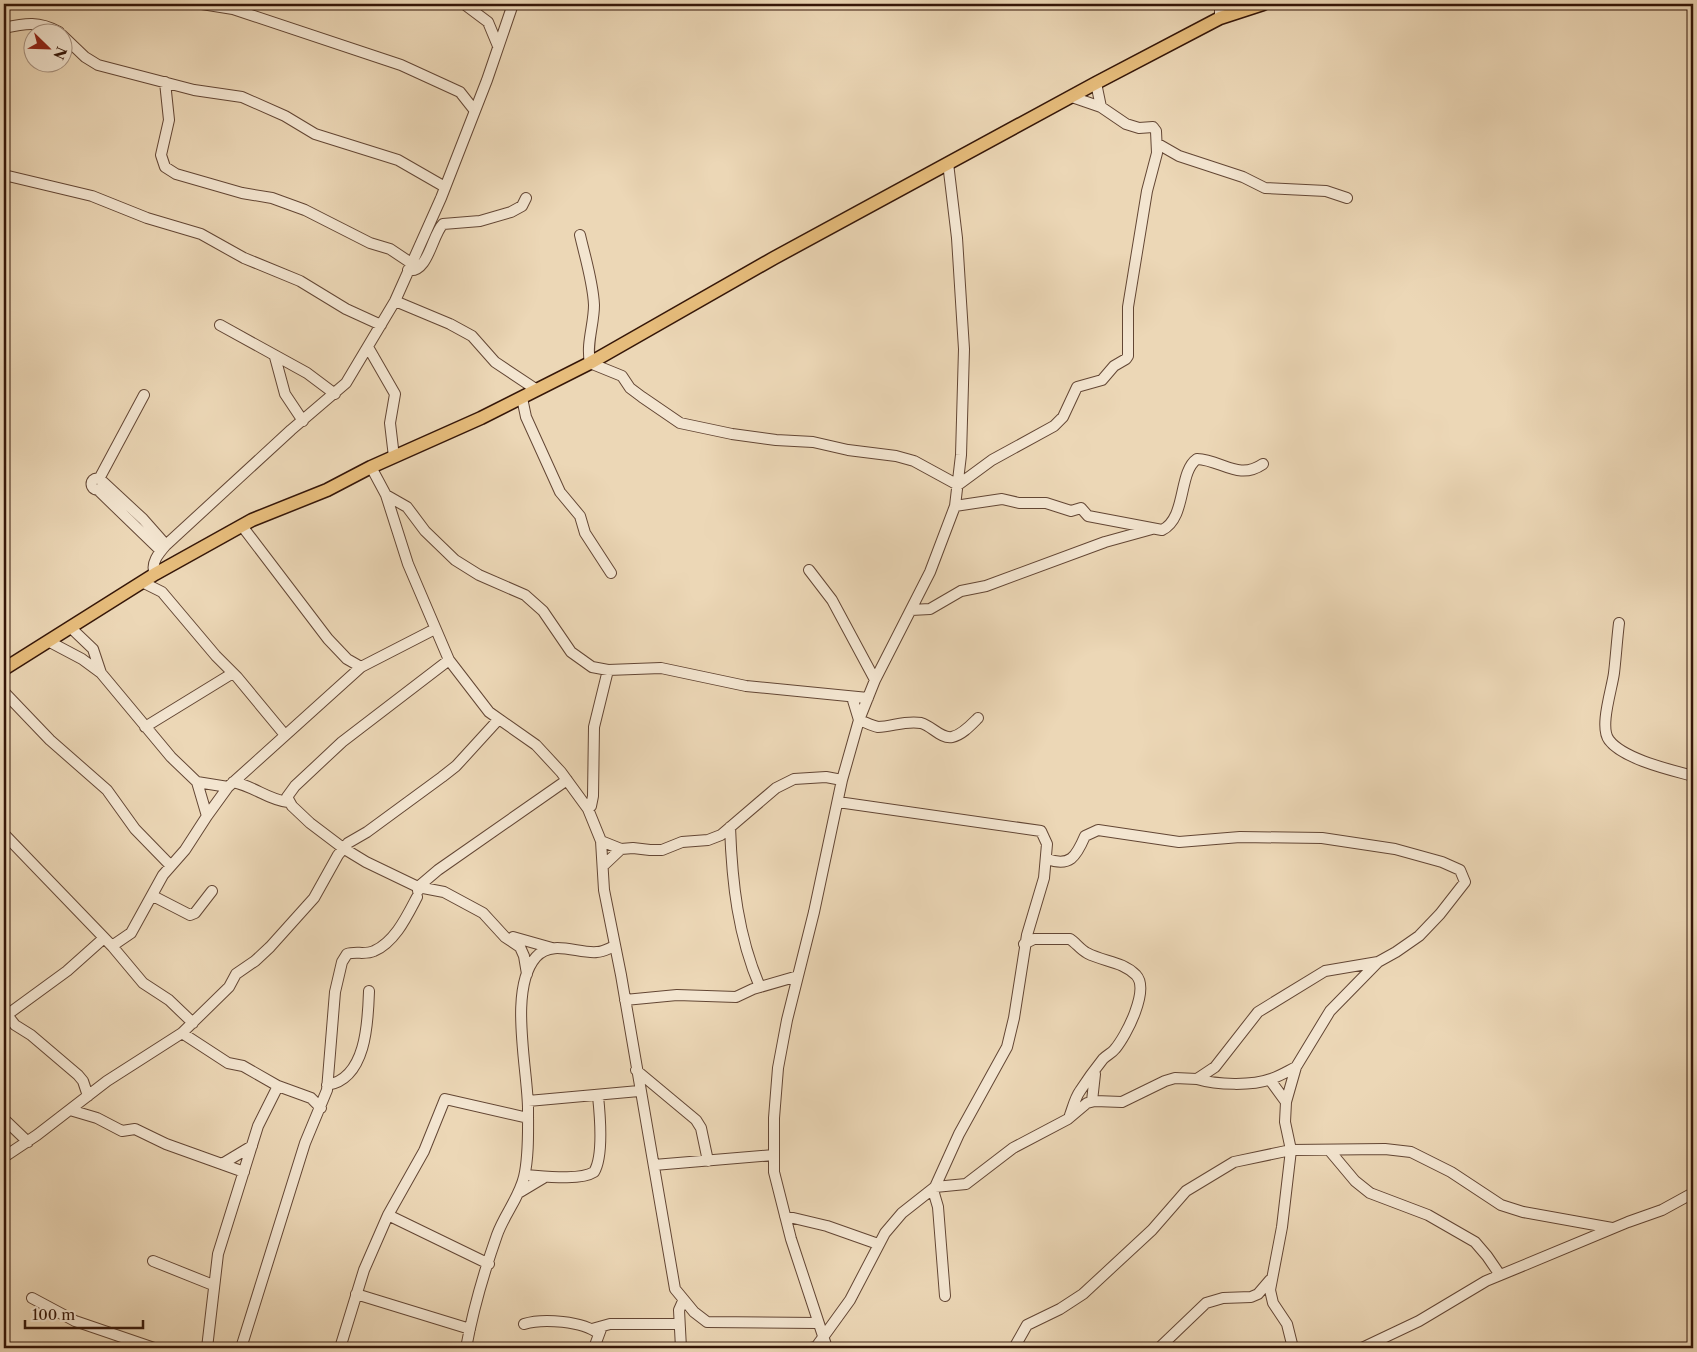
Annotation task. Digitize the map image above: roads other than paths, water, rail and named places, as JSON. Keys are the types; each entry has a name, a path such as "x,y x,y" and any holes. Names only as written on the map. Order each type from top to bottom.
{"main road":[{"path":"4,669 142,582 242,526 276,509 326,490 522,398 590,363 774,258 1096,83 1220,18 1263,4"}],"street":[{"path":"202,4 233,9 401,65 460,92 475,111"},
{"path":"464,4 488,22 498,46"},
{"path":"162,592 157,573 153,568 164,548 346,383 396,301 475,111 512,4"},
{"path":"1220,4 1220,18"},
{"path":"4,28 22,24"},
{"path":"72,45 85,57 98,65 251,101 315,134 398,160 445,187"},
{"path":"165,82 170,125 161,159 168,169 176,174 242,193 272,198 305,210 358,238 390,249 416,269 425,262 435,235 443,224 480,221 511,212 522,206 526,198"},
{"path":"1096,83 1101,107"},
{"path":"958,485 999,456 1054,426 1063,417 1077,387 1102,380 1117,364 1126,359 1128,308 1140,249 1146,199 1158,144 1156,131 1153,127 1139,128 1126,124 1101,107 1072,97"},
{"path":"1158,144 1179,156 1238,175 1265,188 1326,191 1347,198"},
{"path":"825,1344 774,1172 774,1118 778,1068 842,780 859,720 875,680 911,610 945,537 956,506 964,349 957,238 948,164"},
{"path":"4,175 92,196 147,218 201,234 244,258 300,281 346,310 381,326"},
{"path":"580,235 594,303 587,350 590,363 622,376 630,388 642,398 680,423 732,434 776,440 813,442 848,450 896,456 914,461 958,485"},
{"path":"396,301 450,324 472,336 495,362 537,390"},
{"path":"220,325 307,373 335,394"},
{"path":"368,347 395,394 390,423 394,457"},
{"path":"275,357 285,394 303,420"},
{"path":"144,395 100,484 164,548"},
{"path":"522,398 526,417 560,492 580,516 584,533 611,573"},
{"path":"956,506 998,499 1019,503 1046,503 1071,511 1081,508 1088,516 1108,521 1162,530 1171,522 1191,466 1197,459 1246,472 1255,470 1263,464"},
{"path":"372,467 386,496 405,557 449,660 489,712 536,745 567,780 588,810 601,841 604,890 625,1000 639,1092 654,1165 672,1281 683,1301 701,1318 717,1324 818,1323"},
{"path":"386,496 406,507 425,531 455,560 479,575 525,595 544,611 558,634 576,657 592,667 608,670 661,668 746,686 868,698"},
{"path":"242,526 328,640 347,659 361,667"},
{"path":"911,610 930,609 962,591 986,586 1082,550 1153,529"},
{"path":"809,570 832,600 875,680"},
{"path":"142,582 162,592 285,735"},
{"path":"1619,623 1614,674 1606,720 1606,734 1613,745 1629,754 1693,776"},
{"path":"70,627 93,649 101,673"},
{"path":"112,946 131,933 171,866 186,850 207,816 231,785 361,667 435,629"},
{"path":"48,641 82,659 101,673 171,757 197,782 207,816"},
{"path":"288,802 288,793 342,742 449,660"},
{"path":"588,810 593,796 594,727 608,670"},
{"path":"145,727 233,673"},
{"path":"4,692 50,740 107,790 135,829 171,866"},
{"path":"852,697 859,720"},
{"path":"859,720 877,727 904,722 918,723 928,725 940,735 951,737 959,734 978,718"},
{"path":"4,1158 28,1142 107,1081 182,1033 228,987 236,974 255,961 314,898 343,848 456,766 498,720"},
{"path":"601,841 622,849 662,850 682,842 708,840 721,835 776,788 794,779 826,777 842,780"},
{"path":"241,1348 306,1143 321,1108 327,1088 335,992 344,957 351,953 373,952 386,943 404,920 418,892 438,870 567,780"},
{"path":"197,782 248,785 277,801 288,802 310,823 343,848 418,892 430,890 444,892 483,913 523,951 527,974"},
{"path":"838,802 1041,831 1046,837 1047,859 1028,939 1007,1048 959,1134 934,1189 938,1207 944,1296"},
{"path":"730,827 732,878 739,921 749,960 760,987"},
{"path":"1047,859 1060,863 1070,860 1080,848 1085,836 1098,830 1179,842 1240,837 1322,838 1395,849 1442,862 1460,870 1464,876 1465,882 1440,914 1407,945 1378,962 1330,1011 1296,1067 1286,1102 1285,1122 1291,1150 1282,1227 1271,1279 1270,1296 1287,1324 1294,1348"},
{"path":"4,834 112,946 144,983 169,1000 193,1023"},
{"path":"603,866 622,849"},
{"path":"153,896 190,915 195,913 212,891"},
{"path":"501,932 526,942 552,948 598,952 615,946"},
{"path":"97,1118 87,1097 83,1081 4,1014 66,971 104,938"},
{"path":"1028,939 1070,939 1085,952 1097,958 1115,961 1137,976 1141,993 1138,1006 1115,1050 1105,1057 1077,1095 1070,1118"},
{"path":"466,1348 488,1264 504,1218 520,1192 525,1175 528,1101 521,1029 522,1005 527,974 536,957 552,948"},
{"path":"1197,1079 1215,1067 1250,1020 1264,1008 1325,971 1378,962"},
{"path":"625,1000 676,996 736,997 760,987 798,976"},
{"path":"311,1098 341,1079 354,1066 359,1057 366,1037 370,991"},
{"path":"182,1033 228,1063 243,1066 278,1086 311,1098 321,1108"},
{"path":"811,1348 825,1344 878,1244 902,1213 934,1189 966,1184 1013,1148 1070,1118 1092,1102 1122,1102 1175,1078 1197,1079 1212,1084 1227,1085 1270,1080 1296,1067"},
{"path":"636,1070 696,1120 701,1128 708,1161"},
{"path":"1092,1102 1096,1070"},
{"path":"1270,1080 1286,1102"},
{"path":"207,1348 218,1254 252,1146 270,1100 278,1086"},
{"path":"528,1101 639,1092"},
{"path":"525,1175 546,1177 585,1176 596,1168 600,1122 598,1096"},
{"path":"340,1348 364,1270 388,1215 424,1151 445,1099 528,1118"},
{"path":"70,1110 97,1118 122,1131 135,1130 166,1144 244,1172"},
{"path":"4,1118 28,1142"},
{"path":"222,1164 252,1146"},
{"path":"1014,1348 1027,1325 1060,1309 1083,1294 1152,1230 1186,1191 1234,1162 1291,1150 1385,1150 1411,1152 1452,1172 1501,1206 1523,1212 1612,1228"},
{"path":"1329,1150 1356,1181 1370,1193 1428,1215 1475,1242 1488,1256 1500,1275"},
{"path":"654,1165 774,1156"},
{"path":"520,1192 546,1177"},
{"path":"1362,1348 1419,1321 1500,1275 1612,1228 1662,1210 1693,1193"},
{"path":"388,1215 488,1264"},
{"path":"786,1216 827,1226 878,1244"},
{"path":"153,1260 213,1285"},
{"path":"1159,1348 1206,1303 1222,1298 1252,1297 1258,1294 1271,1279"},
{"path":"356,1294 470,1329"},
{"path":"32,1298 75,1321 154,1348"},
{"path":"681,1348 679,1324 683,1301"},
{"path":"524,1324 542,1320 595,1331"},
{"path":"594,1348 595,1331 604,1324 679,1324"}]}
